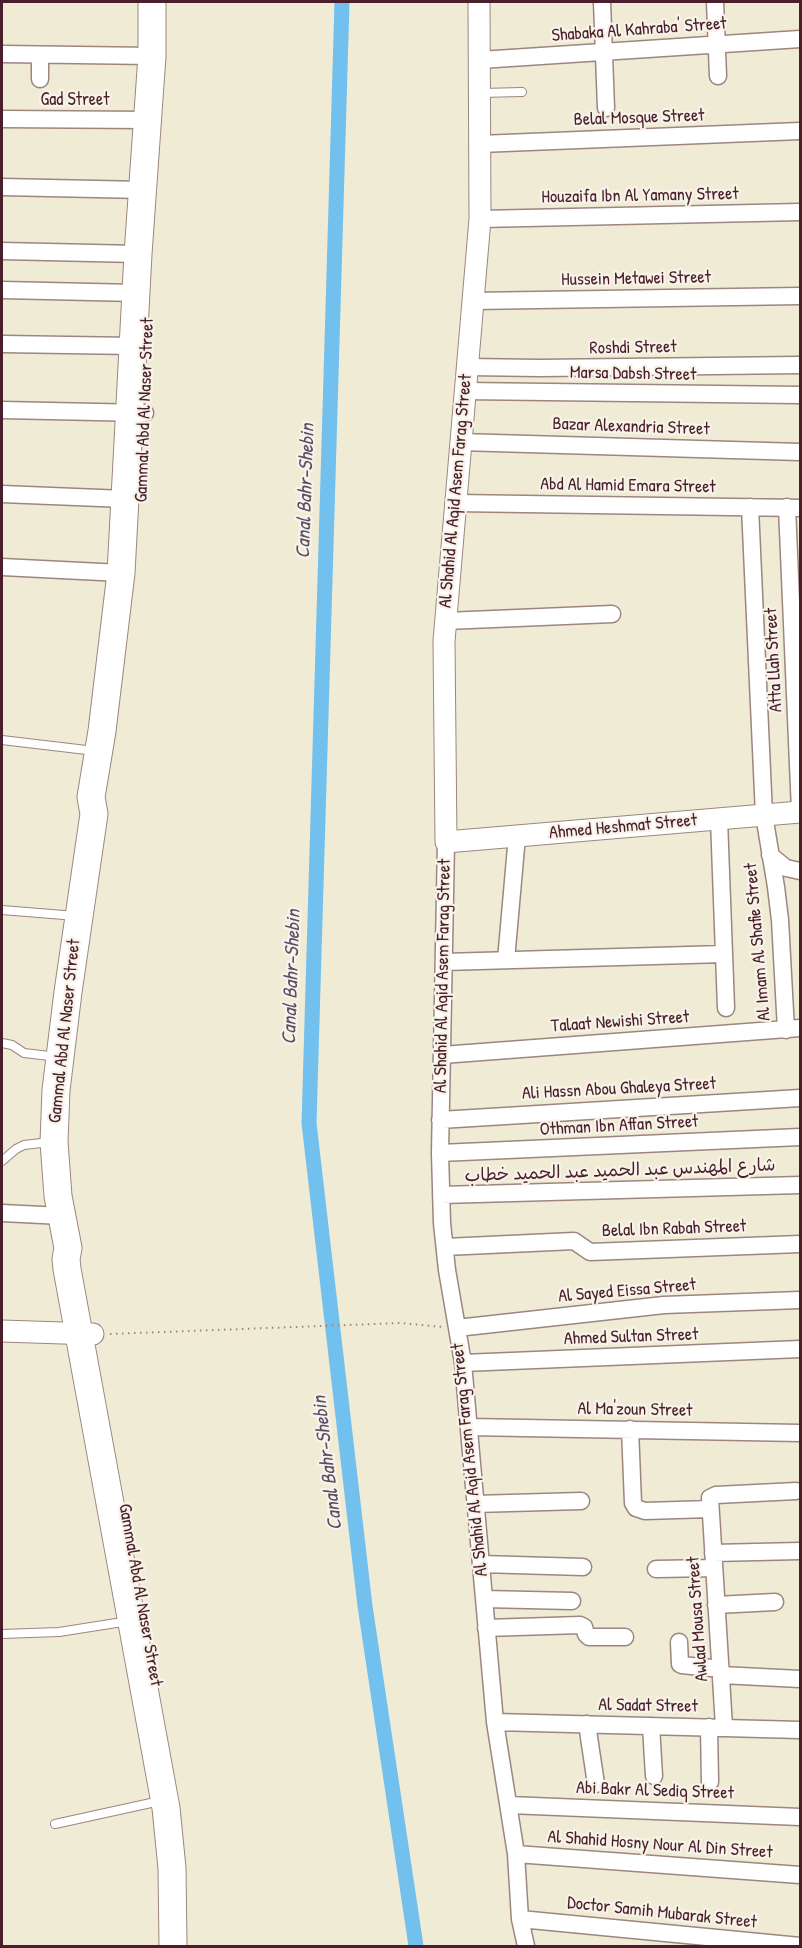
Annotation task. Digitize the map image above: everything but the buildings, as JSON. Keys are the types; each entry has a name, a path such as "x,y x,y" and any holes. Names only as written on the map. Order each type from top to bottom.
{"main road":[{"name":"Gammal Abd Al Naser Street","path":"94,814 104,795 125,662 142,495 134,346 152,56 152,2"},
{"name":"Gammal Abd Al Naser Street","path":"166,2 166,56 138,412 126,499 121,573 91,797 94,814 78,916 56,1090 54,1142 58,1196 68,1248 66,1264 87,1334 176,1794 185,1867 187,1947"},
{"name":"Gammal Abd Al Naser Street","path":"87,1334 131,1621 164,1800 172,1868 173,1947"}],"street":[{"name":"Al Shahid Al Aqid Asem Farag Street","path":"479,2 480,219 444,641 446,842 440,1119 441,1196 445,1247 463,1364 495,1722 516,1854 520,1919 526,1947"},
{"path":"602,2 606,108"},
{"path":"715,2 718,76"},
{"name":"Shabaka Al Kahraba' Street","path":"480,60 801,39"},
{"path":"2,54 152,56"},
{"path":"40,54 40,79"},
{"name":"Gad Street","path":"2,119 148,120"},
{"name":"Belal Mosque Street","path":"480,144 801,131"},
{"path":"2,188 143,190"},
{"name":"Houzaifa Ibn Al Yamany Street","path":"480,219 801,212"},
{"path":"2,251 138,254"},
{"path":"2,290 136,293"},
{"name":"Hussein Metawei Street","path":"472,301 801,296"},
{"path":"2,345 134,346"},
{"name":"Roshdi Street","path":"466,367 801,365"},
{"name":"Marsa Dabsh Street","path":"464,391 801,395"},
{"path":"2,410 138,412"},
{"name":"Bazar Alexandria Street","path":"460,442 801,452"},
{"path":"2,494 126,499"},
{"name":"Abd Al Hamid Emara Street","path":"455,503 794,507"},
{"name":"Al Imam Al Shafie Street","path":"750,507 764,815 793,1029"},
{"name":"Atta Llah Street","path":"794,507 801,811"},
{"path":"2,567 121,573"},
{"path":"446,621 612,615"},
{"name":"Ahmed Heshmat Street","path":"446,842 801,811"},
{"path":"719,819 726,1008"},
{"path":"506,960 517,836"},
{"path":"770,855 786,868 801,871"},
{"path":"444,962 724,954"},
{"name":"Talaat Newishi Street","path":"442,1055 793,1029"},
{"name":"Ali Hassn Abou Ghaleya Street","path":"440,1119 801,1098"},
{"name":"Othman Ibn Affan Street","path":"440,1153 801,1137"},
{"name":"شارع المهندس عبد الحميد عبد الحميد خطاب","path":"441,1196 801,1185"},
{"path":"2,1213 62,1216"},
{"name":"Belal Ibn Rabah Street","path":"445,1247 574,1241 590,1252 801,1244"},
{"name":"Al Sayed Eissa Street","path":"457,1328 664,1305 801,1300"},
{"path":"2,1331 87,1334"},
{"name":"Ahmed Sultan Street","path":"463,1364 801,1349"},
{"name":"Al Ma'zoun Street","path":"468,1427 801,1433"},
{"path":"630,1429 633,1503 636,1508 645,1511 710,1509 710,1498 716,1495 796,1491"},
{"path":"475,1504 581,1501"},
{"name":"Awlad Mousa Street","path":"710,1509 721,1672 710,1782"},
{"path":"656,1569 801,1551"},
{"path":"481,1564 583,1567"},
{"path":"484,1599 572,1601"},
{"path":"716,1605 775,1602"},
{"path":"486,1628 580,1625 584,1627 585,1634 589,1636 625,1636"},
{"path":"679,1642 680,1664 688,1667 801,1679"},
{"name":"Al Sadat Street","path":"495,1722 801,1730"},
{"path":"587,1724 596,1784"},
{"path":"651,1725 654,1776"},
{"name":"Abi Bakr Al Sediq Street","path":"509,1805 801,1817"},
{"name":"Al Shahid Hosny Nour Al Din Street","path":"516,1854 801,1875"},
{"name":"Doctor Samih Mubarak Street","path":"520,1919 801,1946"}],"lane":[{"path":"480,93 522,92"},
{"path":"2,740 98,751"},
{"path":"2,910 78,916"},
{"path":"2,1043 12,1045 24,1053 61,1057"},
{"path":"2,1161 24,1145 54,1142"},
{"path":"2,1634 59,1632 131,1621"},
{"path":"55,1824 164,1800"}],"path":[{"path":"87,1334 400,1323 457,1328"}],"waterway":[{"name":"Canal Bahr-Shebin","path":"342,2 309,1123 365,1606 416,1946"}]}
